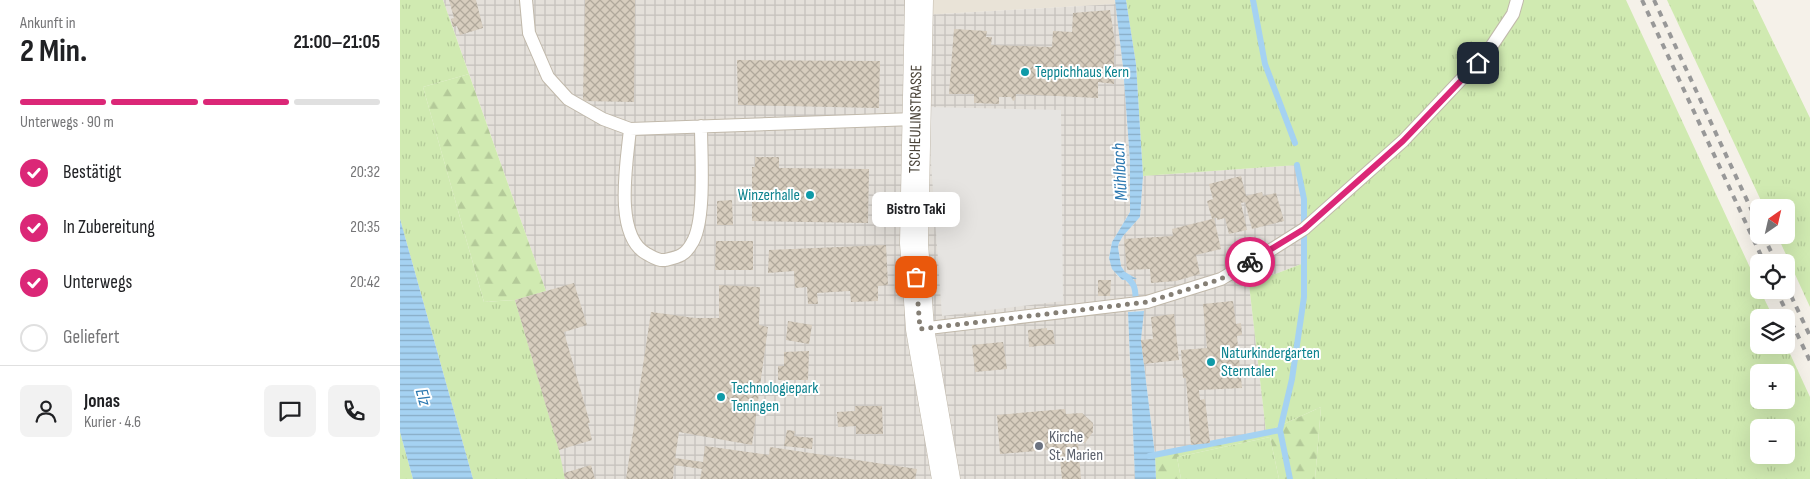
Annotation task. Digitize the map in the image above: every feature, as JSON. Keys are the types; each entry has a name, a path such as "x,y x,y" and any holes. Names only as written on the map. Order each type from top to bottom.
{"street":[{"name":"TSCHEULINSTRASSE","path":"919,0 915,119 914,243 920,329 946,479"}],"lane":[{"path":"526,0 529,33 548,77 568,99 603,118 630,129 915,119"},
{"path":"920,329 1147,302 1221,279 1304,229 1403,141 1490,50 1514,14 1517,0"},
{"path":"630,129 624,188 628,230 638,249 660,260 680,257 693,243 700,218 701,126"}],"shaded area":[{"path":"443,0 905,0 906,16 1116,4 1130,161 1130,212 1112,242 1109,258 1116,274 1122,280 1136,279 1125,272 1121,266 1118,247 1123,236 1140,217 1143,176 1297,165 1304,199 1304,263 1249,284 1266,432 1155,455 1141,340 1143,311 1128,312 1135,479 565,479 515,300 546,291"},
{"path":"905,0 1115,0 1116,4 905,16"},
{"path":"927,107 1061,110 1063,301 942,316"}],"green space":[{"path":"400,0 443,0 469,74 423,87 484,302 515,300 559,450 565,479 473,479 400,219"},
{"path":"1126,0 1626,0 1750,268 1750,299 1764,299 1769,309 1750,309 1750,354 1790,354 1795,364 1750,364 1750,409 1795,409 1795,364 1810,397 1810,479 1315,479 1321,407 1266,432 1249,284 1304,263 1304,199 1297,165 1143,176 1136,64"},
{"path":"1667,0 1753,0 1810,118 1810,307 1795,274 1795,254 1786,254 1781,244 1795,244 1795,199 1760,199"},
{"path":"469,74 546,291 515,300 484,302 423,87"},
{"path":"1321,407 1315,479 1279,479 1270,437 1177,457 1181,479 1156,479 1155,455 1266,432"},
{"path":"400,432 413,479 400,479"},
{"path":"1270,437 1279,479 1181,479 1177,457"}],"water":[{"path":"1115,0 1126,0 1136,64 1143,176 1140,217 1123,236 1118,247 1121,266 1125,272 1137,279 1122,280 1112,269 1109,258 1112,242 1130,212 1130,161 1123,67"},
{"name":"Elz","path":"400,219 473,479 413,479 400,432"},
{"path":"1144,311 1141,340 1155,455 1156,479 1135,479 1128,312"}],"building":[{"path":"449,0 476,0 483,28 460,35 457,26 453,27 451,19 454,18"},
{"path":"585,0 635,0 634,102 583,101"},
{"name":"Teppichhaus Kern","path":"1110,10 1116,50 1114,50 1114,84 1098,82 1098,98 1016,94 1013,101 1011,97 999,97 999,104 974,103 974,94 949,94 954,29 987,31 986,37 992,37 991,45 1052,47 1053,31 1072,32 1073,13"},
{"path":"737,60 880,61 879,108 738,105"},
{"name":"Winzerhalle","path":"755,157 779,157 779,168 869,169 868,223 752,221 752,167 755,167"},
{"path":"1241,176 1246,196 1262,192 1263,196 1276,193 1284,221 1252,229 1245,202 1241,203 1247,230 1229,234 1225,218 1217,220 1217,218 1214,218 1221,249 1196,255 1200,274 1176,281 1151,283 1150,269 1127,270 1124,239 1173,236 1172,229 1212,219 1207,201 1213,199 1209,184"},
{"path":"732,200 733,225 717,225 717,201"},
{"path":"716,241 753,241 753,270 715,270"},
{"path":"886,245 888,285 878,286 878,301 851,302 850,291 817,293 818,304 808,304 807,287 795,288 794,271 768,273 769,250"},
{"path":"1098,280 1111,280 1110,296 1098,296"},
{"path":"574,283 587,325 564,332 590,423 588,423 592,440 559,450 515,300"},
{"path":"719,285 760,287 759,325 768,327 752,445 679,432 675,458 703,462 705,446 769,455 770,447 917,469 915,479 700,479 702,469 674,465 673,479 626,479 651,312 695,318 719,318"},
{"path":"1233,301 1236,324 1241,323 1242,335 1237,336 1242,388 1199,390 1200,400 1205,399 1210,443 1191,445 1186,378 1183,378 1181,350 1207,348 1203,304"},
{"path":"1174,314 1179,360 1144,364 1141,340 1153,339 1151,317"},
{"path":"788,321 812,325 809,344 786,340"},
{"path":"1047,328 1047,330 1053,330 1055,344 1029,347 1028,330"},
{"path":"1003,342 1007,369 975,372 972,345"},
{"path":"809,351 808,380 778,380 778,366 784,366 784,352"},
{"path":"855,406 882,406 883,434 856,434 856,426 838,427 837,412 855,411"},
{"name":"Kirche St. Marien","path":"1065,409 1066,414 1082,413 1093,423 1093,432 1085,443 1078,443 1081,479 1062,479 1059,449 1000,454 997,415"},
{"path":"787,430 795,431 794,436 813,438 812,449 784,446"},
{"path":"591,465 595,479 565,479 564,473"}],"waterway":[{"path":"1253,0 1265,64 1295,143"},
{"path":"1290,479 1280,430 1292,379 1304,297 1304,199 1297,165"},
{"name":"Mühlbach","path":"1124,275 1133,285 1136,305"},
{"path":"1149,456 1280,430"}],"railway":[{"path":"1642,0 1760,254"},
{"path":"1654,0 1750,207"},
{"path":"1767,244 1772,254"},
{"path":"1780,299 1810,361"},
{"path":"1793,299 1810,336"}],"way so far":[{"path":"916,277 920,329 1147,302 1221,279 1250,262"}],"place":[{"name":"Teppichhaus Kern","path":"1025,72"},
{"name":"Winzerhalle","path":"810,195"},
{"name":"Bistro Taki","path":"916,277"},
{"name":"Naturkindergarten Sterntaler","path":"1211,362"},
{"name":"Technologiepark Teningen","path":"721,397"},
{"name":"Kirche St. Marien","path":"1039,446"}],"route":[{"path":"1250,262 1304,229 1403,141 1478,63"}]}
